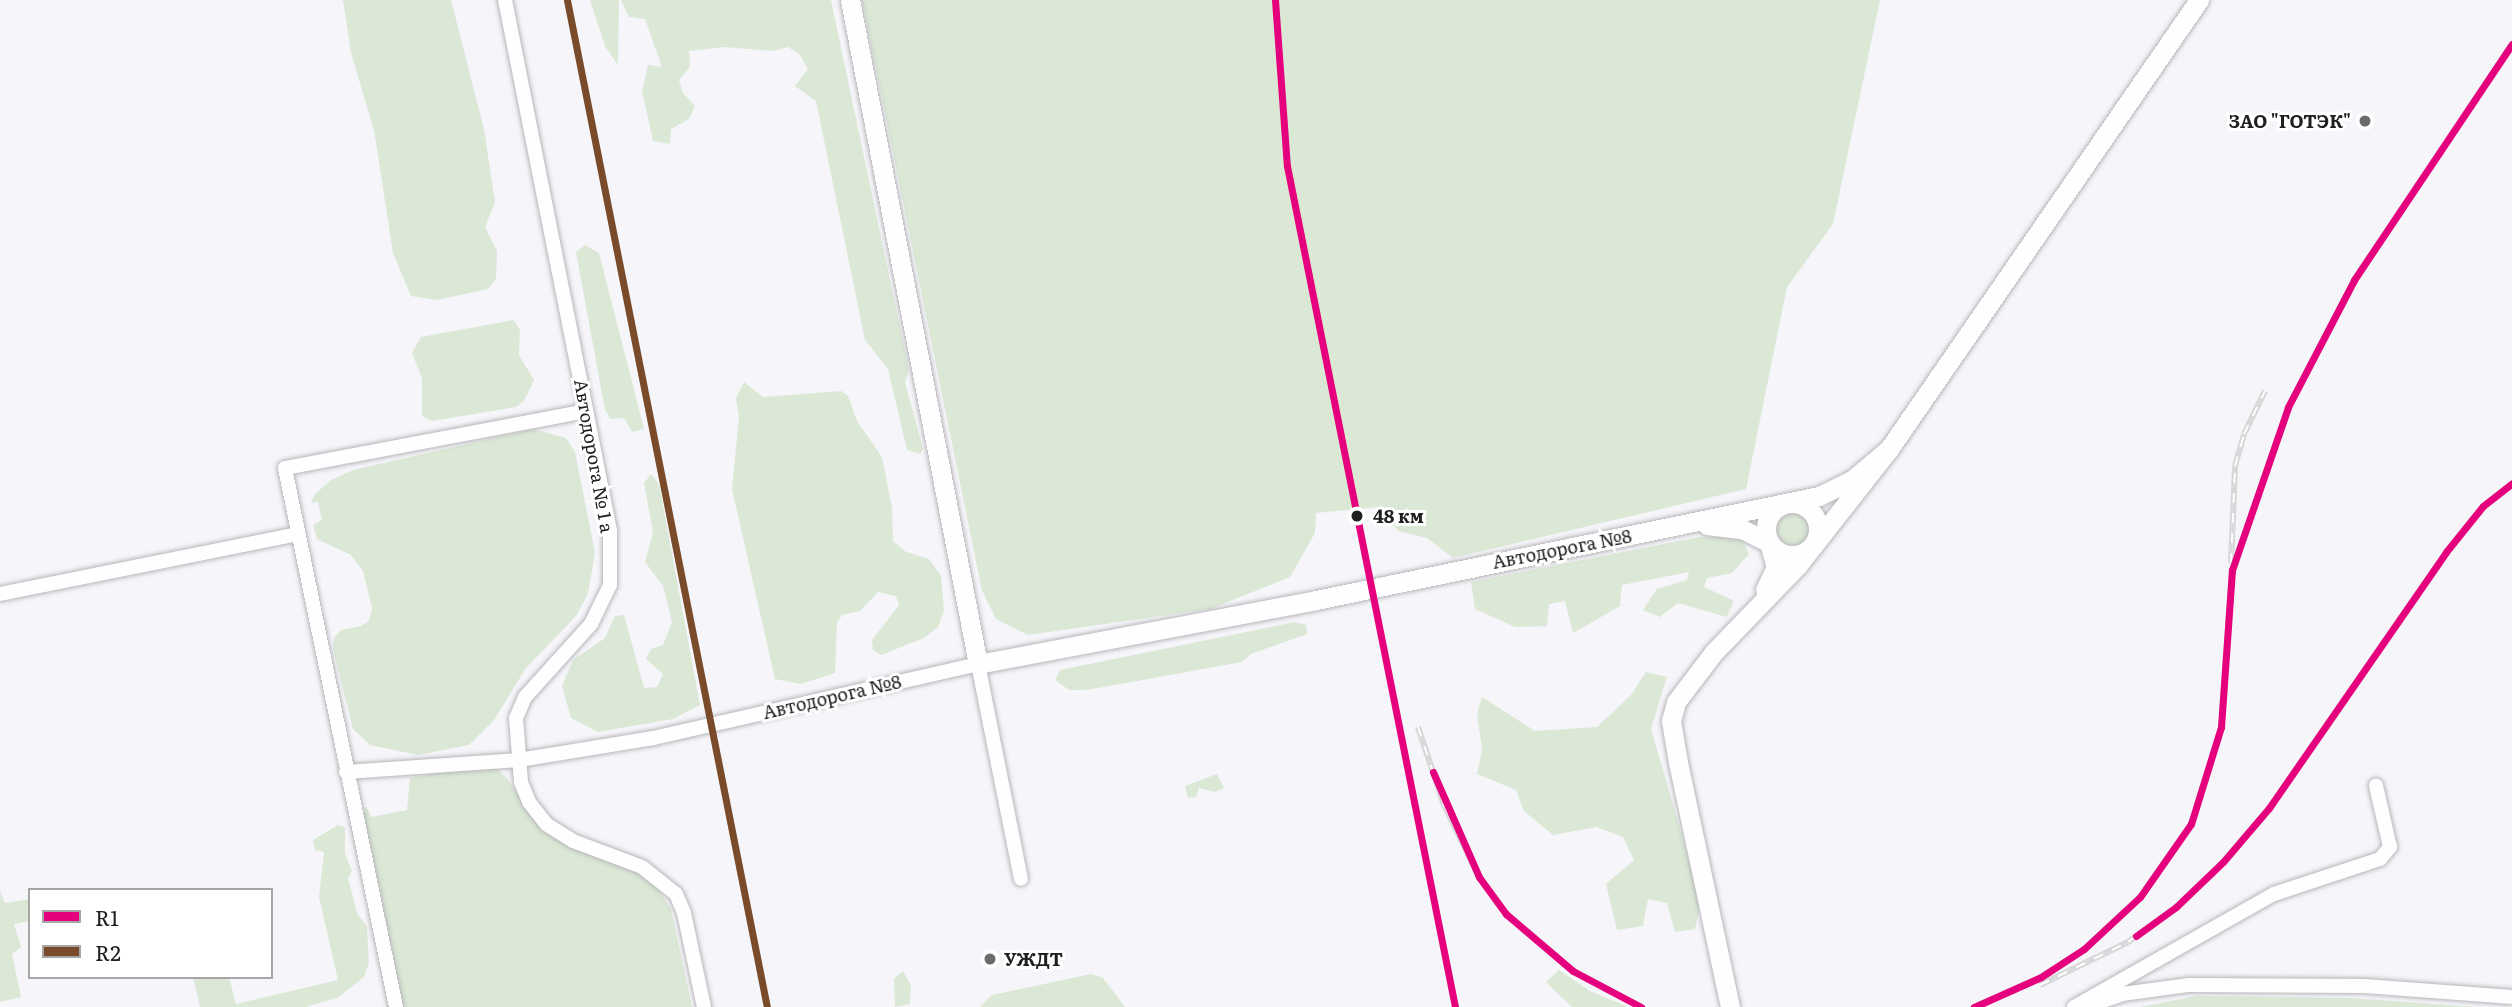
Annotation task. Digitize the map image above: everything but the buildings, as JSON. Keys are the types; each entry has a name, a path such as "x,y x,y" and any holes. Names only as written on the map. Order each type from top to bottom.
{"street":[{"name":"Автодорога № 1 а","path":"505,0 610,531 610,585 591,624 524,697 516,718 519,760 529,802 546,824 573,841 642,867 676,894 684,913 704,1007"},
{"path":"850,0 1021,879"},
{"path":"1730,1007 1671,721 1688,683 1746,616 1812,547 1889,449 2199,0"},
{"path":"396,1007 345,772 285,468 586,411"},
{"name":"Автодорога №8","path":"345,772 519,760 653,738 978,664 1316,600 1686,525 1843,486 1889,449"},
{"path":"1746,616 1774,578 1776,560 1769,543 1768,519 1787,502 1804,506 1816,518 1818,530 1812,547 1793,555 1769,543"},
{"name":"Автодорога №8","path":"1686,525 1742,529 1769,543"},
{"path":"0,594 298,534"},
{"path":"2074,1007 2274,894 2380,859 2390,847 2376,786"},
{"path":"2085,1007 2122,994 2189,985 2365,986 2512,997"}],"green space":[{"path":"343,0 451,0 484,129 495,202 485,227 497,251 496,279 488,289 437,300 411,296 393,253 374,130 351,53"},
{"path":"590,0 619,0 618,65 605,46"},
{"path":"621,0 831,0 909,370 905,382 923,449 920,454 907,450 888,369 865,340 816,101 795,86 808,69 800,55 788,47 773,51 724,47 689,51 690,67 679,80 683,93 695,106 689,119 671,129 670,144 653,141 642,91 648,65 662,67 645,19 629,17"},
{"path":"862,0 1880,0 1833,224 1787,287 1746,489 1453,558 1427,538 1398,531 1380,507 1316,513 1315,533 1290,577 1210,609 1028,635 996,619 982,591"},
{"path":"585,245 599,253 644,429 632,432 624,418 611,419 605,410 576,252"},
{"path":"514,320 520,330 519,355 534,380 524,401 516,407 432,421 422,416 422,378 412,353 421,337"},
{"path":"744,382 763,397 841,391 848,396 857,421 882,457 892,507 893,541 906,552 929,559 941,576 944,611 938,627 924,638 881,655 873,650 872,640 899,605 896,596 878,592 860,611 842,615 837,623 835,673 801,684 775,679 732,489 739,417 736,398"},
{"path":"533,429 566,438 575,452 595,553 588,594 576,616 526,668 494,720 469,745 418,755 370,745 353,729 333,649 334,638 341,630 361,626 369,621 372,608 363,571 351,555 317,539 313,525 322,520 318,502 311,503 315,494 331,480 353,470"},
{"path":"651,474 659,484 700,705 673,719 598,732 571,718 562,686 573,660 605,638 615,616 624,615 644,688 657,687 663,674 646,659 651,649 663,645 672,622 663,586 645,562 653,532 644,483"},
{"path":"1794,512 1806,517 1811,529 1806,541 1794,546 1782,541 1777,529 1782,517"},
{"path":"1699,537 1741,537 1749,554 1732,573 1707,578 1704,587 1734,601 1727,617 1678,603 1660,617 1643,610 1657,589 1687,580 1689,572 1622,585 1620,606 1573,633 1565,601 1549,604 1547,626 1515,627 1475,609 1471,582"},
{"path":"1295,622 1306,625 1307,634 1251,654 1242,662 1087,690 1069,690 1055,680 1060,670"},
{"path":"1646,672 1667,677 1651,729 1701,901 1695,929 1675,932 1667,903 1648,899 1643,926 1617,930 1606,884 1634,860 1623,837 1596,827 1553,835 1524,811 1516,790 1477,774 1482,750 1477,713 1482,697 1535,731 1597,727 1631,695"},
{"path":"482,765 497,769 507,778 535,821 650,877 671,909 692,1007 401,1007 363,815 366,806 371,817 407,810 410,778"},
{"path":"1217,774 1224,788 1215,792 1199,788 1196,797 1188,798 1185,786"},
{"path":"338,825 345,827 345,854 352,871 348,879 357,913 367,927 369,963 364,977 339,997 306,1007 200,1007 193,979 230,979 236,1004 338,980 319,897 324,852 315,850 313,840"},
{"path":"0,891 5,903 28,899 28,921 14,924 21,947 12,954 21,997 0,1002"},
{"path":"1559,970 1590,991 1628,1007 1572,1007 1546,982"},
{"path":"903,971 911,986 910,1004 895,1007 894,979"},
{"path":"1091,974 1103,978 1125,1007 980,1007 992,995"},
{"path":"2196,996 2349,998 2476,1007 2140,1007"}],"railway":[{"path":"567,0 767,1007"},
{"path":"1974,1007 2041,977 2084,949 2140,897 2191,824 2221,727 2232,570 2288,407 2354,280 2512,44"},
{"path":"2231,563 2235,466 2244,434 2265,391"},
{"path":"2040,985 2128,942 2176,907 2223,862 2269,808 2446,552 2483,506 2512,483"},
{"path":"1418,727 1444,805 1479,877 1506,914 1573,971 1641,1007"}],"transit line":[{"name":"R2","path":"567,0 767,1007"},
{"name":"R1","path":"1275,0 1287,166 1455,1007"},
{"name":"R1","path":"1974,1007 2041,977 2084,949 2140,897 2191,824 2221,727 2232,570 2288,407 2354,280 2512,44"},
{"name":"R1","path":"2136,936 2176,907 2223,862 2269,808 2446,552 2483,506 2512,483"},
{"name":"R1","path":"1433,772 1479,877 1506,914 1573,971 1641,1007"}],"place":[{"name":"ЗАО \"ГОТЭК\"","path":"2365,121"},
{"name":"48 км","path":"1357,516"},
{"name":"УЖДТ","path":"990,959"}]}
